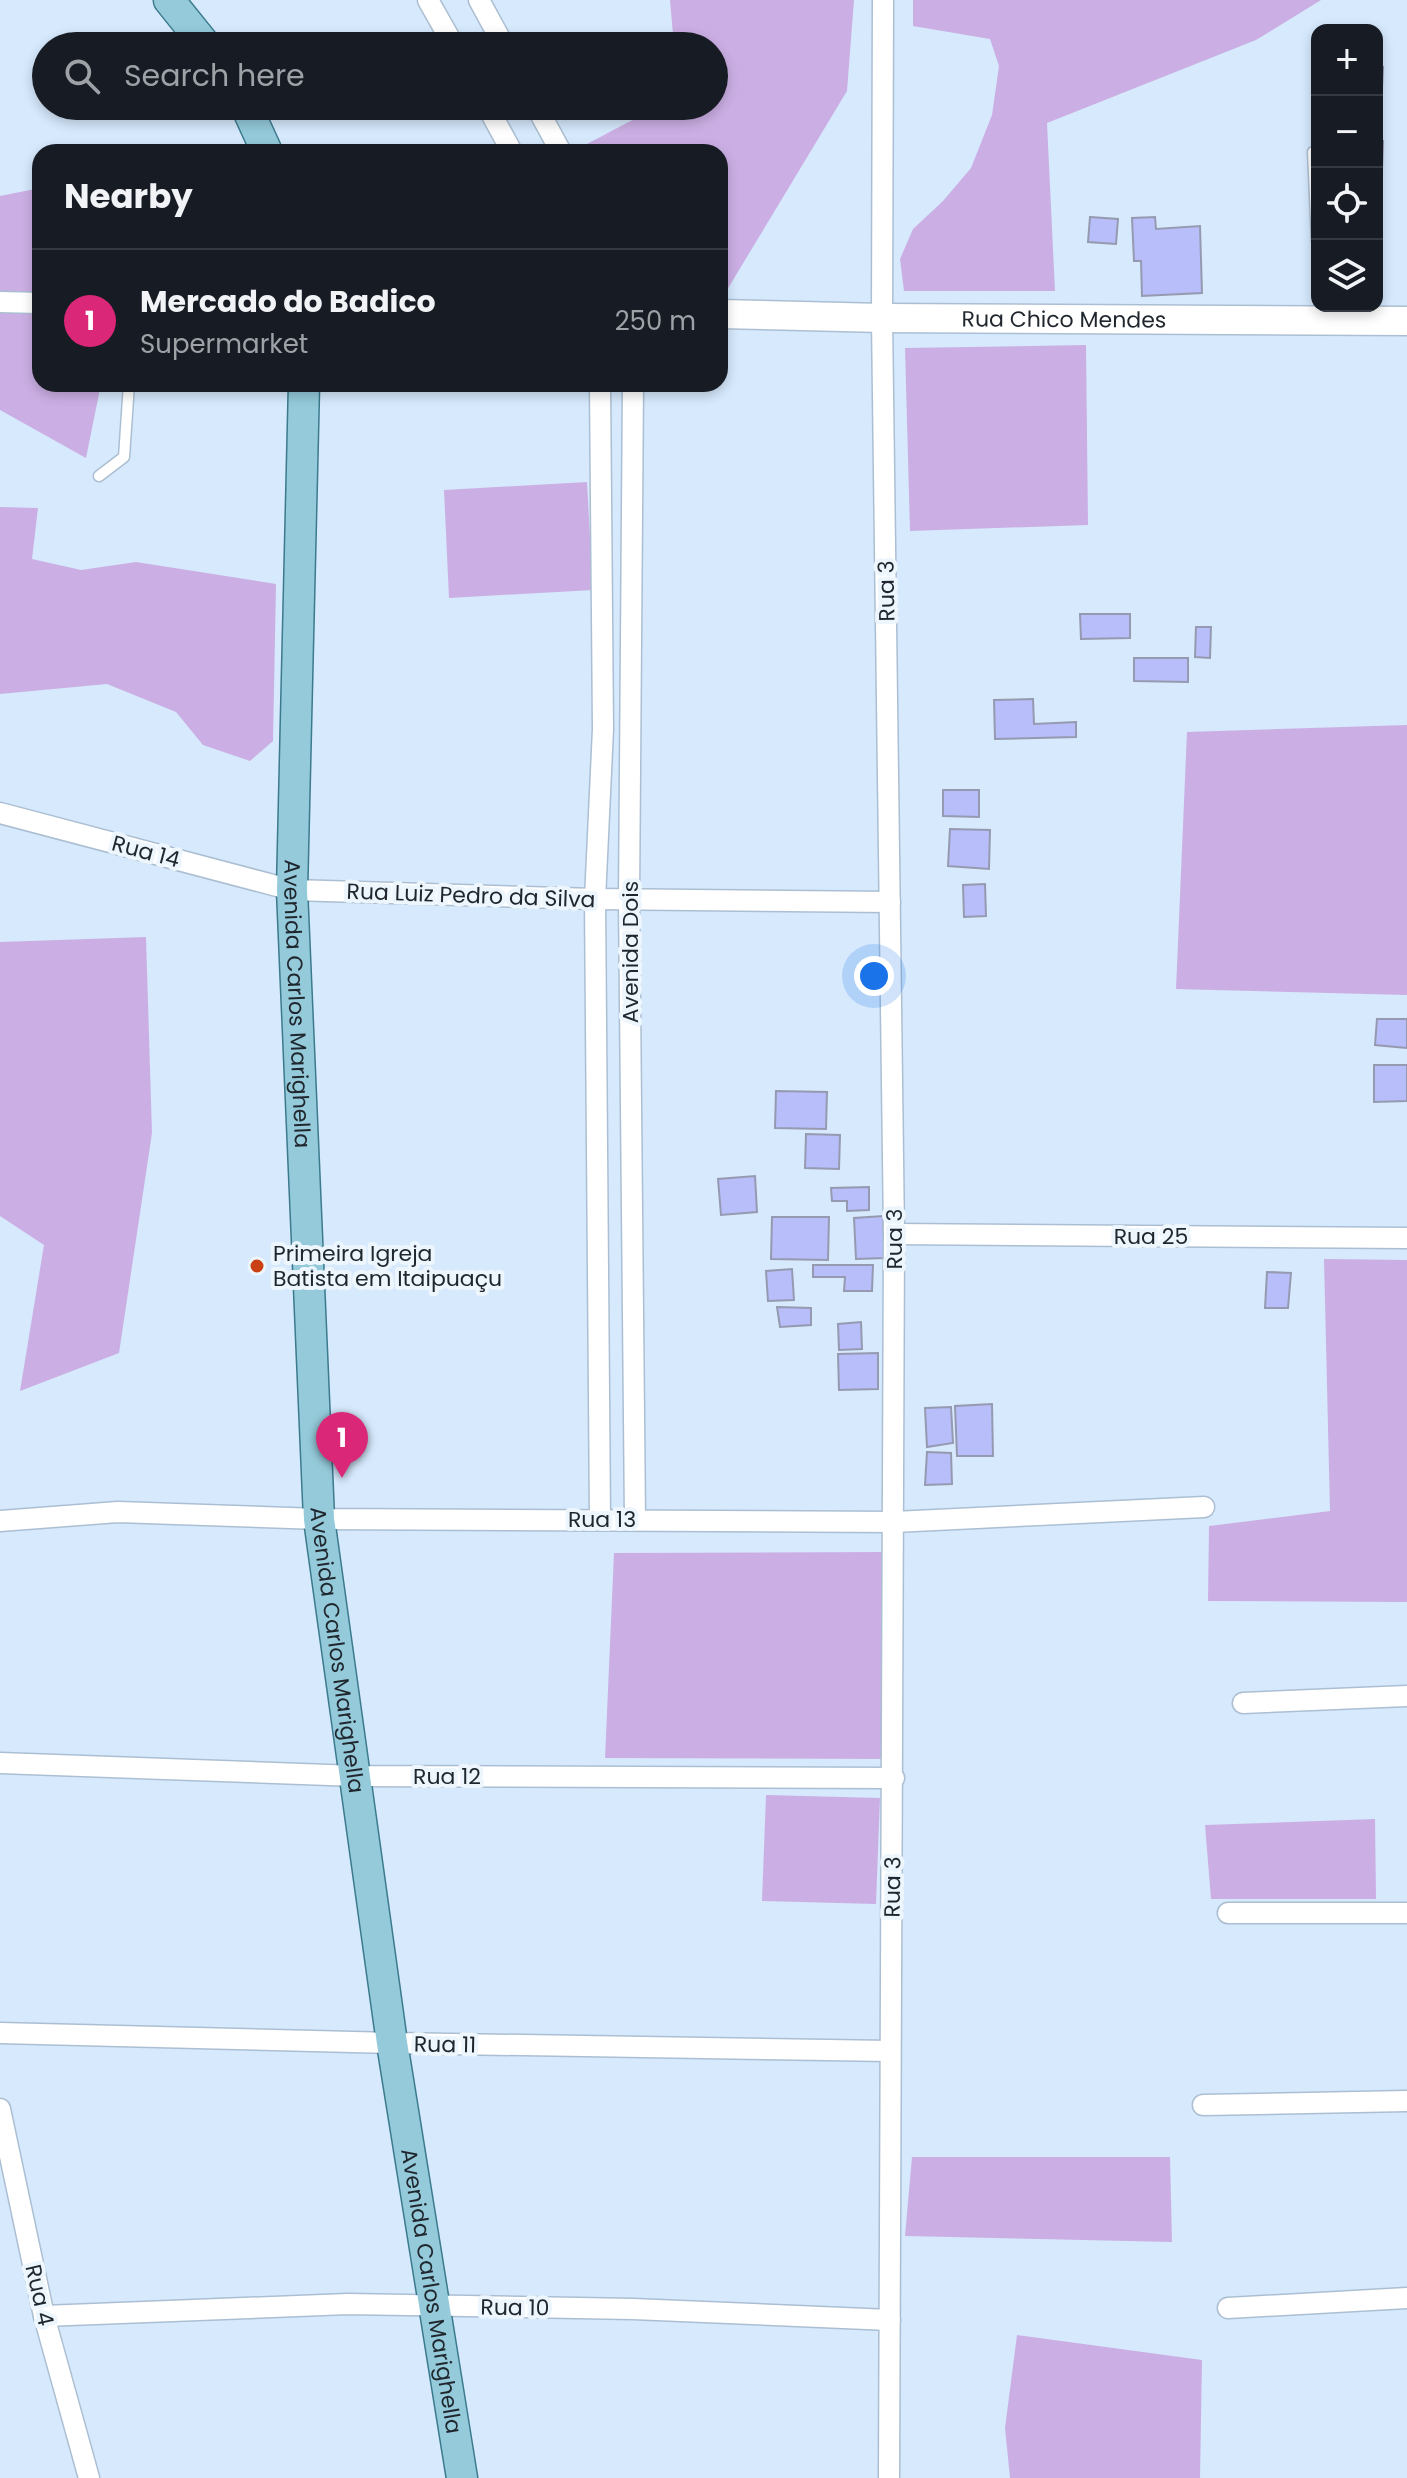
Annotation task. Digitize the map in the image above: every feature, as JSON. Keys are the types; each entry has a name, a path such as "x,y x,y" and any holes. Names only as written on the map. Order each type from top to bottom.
{"main road":[{"path":"169,0 195,32"},
{"path":"252,120 263,144"},
{"name":"Rua Chico Mendes","path":"728,314 882,318 1320,313 1407,321"},
{"name":"Avenida Carlos Marighella","path":"304,392 292,890 319,1519 392,2043 462,2478"}],"street":[{"path":"428,0 446,32"},
{"path":"479,0 496,32"},
{"name":"Rua 3","path":"883,0 882,318 894,1234 889,2478"},
{"path":"495,120 508,144"},
{"path":"544,120 557,144"},
{"path":"0,302 32,303"},
{"name":"Avenida Dois","path":"600,392 603,729 595,899 600,1519"},
{"name":"Avenida Dois","path":"633,392 629,899 635,1520"},
{"name":"Rua 14","path":"0,813 292,890"},
{"name":"Rua Luiz Pedro da Silva","path":"292,890 595,899 890,902"},
{"name":"Rua 25","path":"894,1234 1407,1238"},
{"name":"Rua 13","path":"0,1521 118,1512 319,1519 894,1522 1204,1507"},
{"path":"1243,1703 1407,1696"},
{"name":"Rua 12","path":"0,1763 356,1776 894,1778"},
{"path":"1228,1913 1407,1913"},
{"name":"Rua 11","path":"0,2033 890,2051"},
{"path":"1203,2105 1407,2101"},
{"name":"Rua 4","path":"0,2109 44,2316 89,2478"},
{"path":"1228,2308 1407,2298"},
{"name":"Rua 10","path":"44,2316 348,2304 633,2309 890,2320"}],"lane":[{"path":"1314,168 1317,240"},
{"path":"99,476 124,457 128,392"}],"shaded area":[{"path":"670,0 854,0 847,91 728,288 728,144 587,144 632,120 728,120 728,32 673,32"},
{"path":"913,0 1321,0 1256,40 1047,123 1055,291 904,291 900,259 913,229 943,201 971,168 992,115 999,66 990,39 913,26"},
{"path":"32,190 32,392 99,392 86,458 0,410 0,196"},
{"path":"1086,345 1088,525 910,531 905,348"},
{"path":"587,482 593,590 449,598 444,490"},
{"path":"0,507 38,508 32,559 81,570 136,562 276,584 273,741 250,761 203,745 176,712 107,684 0,694"},
{"path":"1407,725 1407,995 1176,989 1187,732"},
{"path":"146,937 152,1133 119,1353 20,1391 44,1245 0,1216 0,942"},
{"path":"1324,1259 1407,1260 1407,1602 1208,1601 1209,1526 1330,1511"},
{"path":"886,1552 887,1759 605,1758 614,1553"},
{"path":"766,1795 880,1798 876,1904 762,1901"},
{"path":"1375,1819 1376,1899 1211,1899 1205,1825"},
{"path":"912,2157 1170,2157 1172,2242 905,2236"},
{"path":"1017,2335 1202,2360 1200,2478 1010,2478 1005,2428"}],"building":[{"path":"1090,217 1118,219 1116,244 1088,242"},
{"path":"1155,217 1156,229 1200,226 1202,293 1142,296 1141,261 1134,261 1132,218"},
{"path":"1080,614 1130,614 1130,638 1081,639"},
{"path":"1196,627 1211,627 1210,658 1195,657"},
{"path":"1134,658 1188,658 1188,682 1134,681"},
{"path":"1033,699 1034,724 1076,722 1076,737 995,739 994,700"},
{"path":"943,790 979,790 979,817 943,816"},
{"path":"950,829 990,830 989,869 948,866"},
{"path":"985,884 986,916 964,917 963,885"},
{"path":"1377,1019 1407,1019 1407,1048 1375,1045"},
{"path":"1374,1065 1407,1065 1407,1101 1374,1102"},
{"path":"776,1091 827,1092 826,1129 775,1128"},
{"path":"806,1134 840,1135 839,1169 805,1168"},
{"path":"755,1176 757,1212 721,1215 718,1179"},
{"path":"869,1187 869,1210 847,1211 847,1201 832,1201 831,1188"},
{"path":"883,1216 885,1258 856,1259 854,1218"},
{"path":"772,1217 829,1217 828,1260 771,1259"},
{"path":"813,1265 873,1265 872,1291 844,1291 845,1277 813,1277"},
{"path":"792,1269 794,1300 768,1301 766,1271"},
{"path":"1267,1272 1291,1273 1288,1308 1265,1308"},
{"path":"777,1307 811,1308 811,1325 780,1327"},
{"path":"861,1322 862,1349 839,1350 838,1324"},
{"path":"878,1353 878,1389 839,1390 838,1354"},
{"path":"992,1404 993,1456 957,1456 955,1406"},
{"path":"951,1407 953,1443 927,1447 925,1408"},
{"path":"927,1452 951,1453 952,1484 925,1485"}],"place":[{"name":"Primeira Igreja Batista em Itaipuaçu","path":"257,1266"},
{"name":"Mercado do Badico","path":"342,1478"}]}
